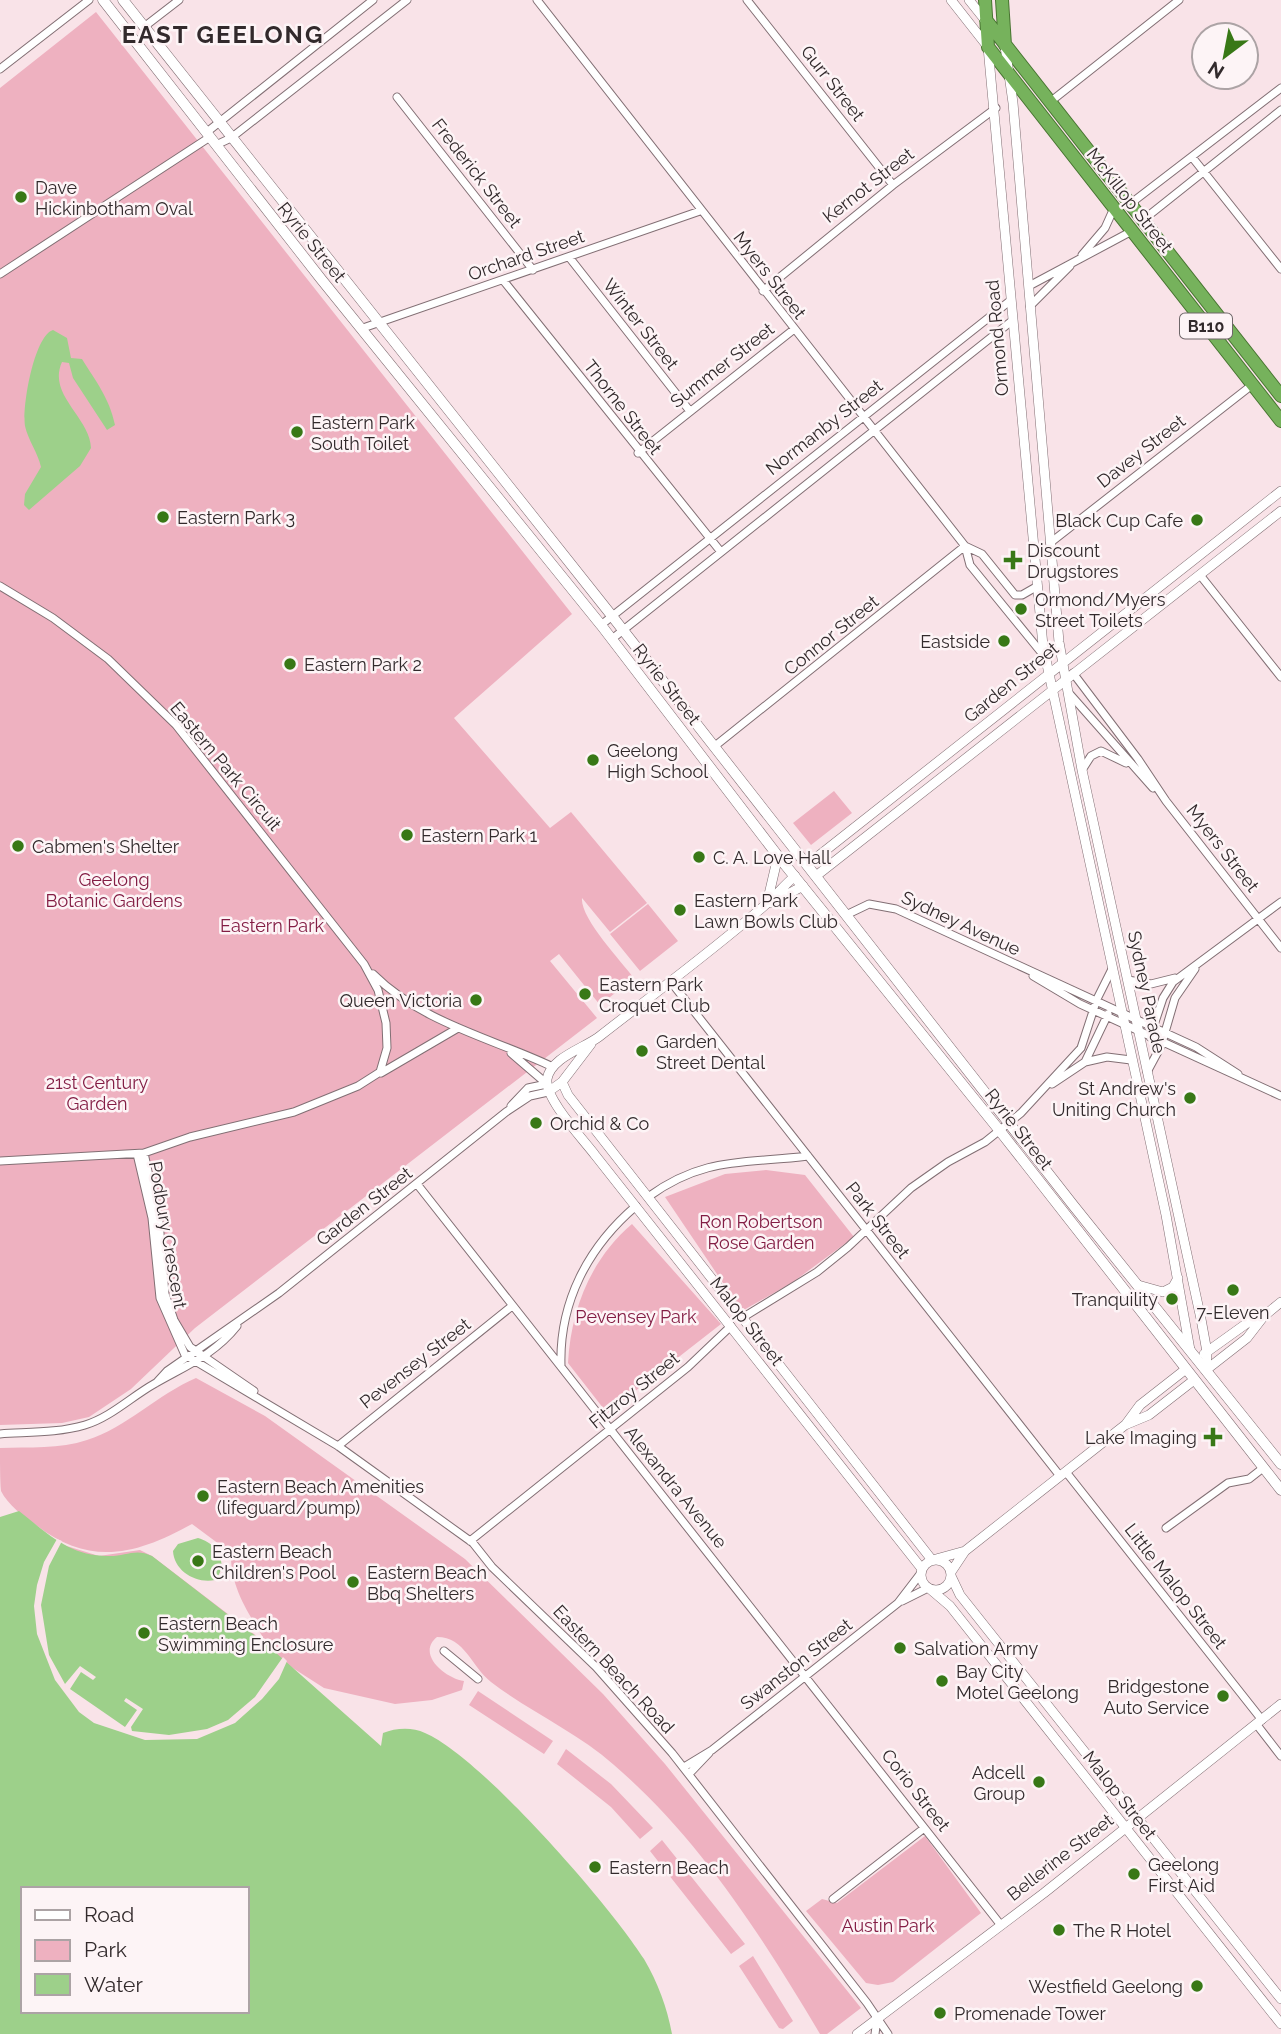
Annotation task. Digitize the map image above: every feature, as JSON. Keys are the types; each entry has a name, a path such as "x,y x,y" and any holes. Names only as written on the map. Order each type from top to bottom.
{"highway":[{"name":"Ormond Road","path":"985,0 988,47"},
{"name":"Ormond Road","path":"1002,0 1006,46"},
{"name":"McKillop Street","path":"985,20 1281,396"},
{"name":"McKillop Street","path":"988,47 1281,421"},
{"path":"1130,204 1132,230"},
{"name":"Normanby Street","path":"1132,230 1143,220"}],"main road":[{"name":"Ryrie Street","path":"103,0 704,755 794,876 1138,1285 1281,1464"},
{"name":"Ryrie Street","path":"123,0 715,746 846,915 1194,1380 1281,1490"},
{"path":"704,755 715,746"},
{"name":"Garden Street","path":"794,876 807,865"},
{"name":"Garden Street","path":"803,886 816,876"},
{"path":"1186,1369 1190,1350"},
{"path":"1186,1369 1198,1359"},
{"path":"1194,1380 1206,1370"}],"street":[{"path":"0,69 89,0"},
{"path":"144,27 179,0"},
{"path":"0,274 211,138 219,121 373,0"},
{"path":"211,138 231,138 407,0"},
{"name":"Myers Street","path":"530,0 552,23"},
{"name":"Myers Street","path":"537,0 552,23 965,546 970,565 1045,659"},
{"name":"Gurr Street","path":"747,0 893,185"},
{"name":"McKillop Street","path":"951,0 988,47"},
{"name":"McKillop Street","path":"969,0 985,20"},
{"path":"1050,102 1179,0"},
{"name":"Ormond Road","path":"1006,46 1062,662"},
{"name":"Ormond Road","path":"988,47 996,108 1036,587 1045,659 1050,671"},
{"path":"1130,204 1281,88"},
{"name":"Frederick Street","path":"397,97 533,270"},
{"name":"Kernot Street","path":"763,291 893,185 996,108"},
{"name":"Normanby Street","path":"1143,220 1281,110"},
{"path":"1192,157 1281,269"},
{"name":"Normanby Street","path":"612,639 1030,306 1105,228 1114,208"},
{"name":"Orchard Street","path":"363,328 700,211"},
{"name":"Normanby Street","path":"601,625 1029,286 1132,230"},
{"name":"Winter Street","path":"569,257 689,410"},
{"name":"Thorne Street","path":"503,280 638,453 721,552"},
{"name":"Summer Street","path":"638,453 793,330"},
{"path":"932,364 940,376"},
{"name":"Davey Street","path":"1050,543 1252,385"},
{"name":"Garden Street","path":"807,865 1281,491"},
{"name":"Garden Street","path":"816,876 1281,510"},
{"name":"Myers Street","path":"965,546 982,554 1009,587"},
{"name":"Connor Street","path":"715,746 965,546"},
{"path":"1200,575 1281,677"},
{"name":"Eastern Park Circuit","path":"0,586 53,618 108,659 176,725 368,969 401,999 458,1028 553,1068"},
{"path":"995,598 1009,587 1019,596 1036,587"},
{"path":"1094,637 1104,649"},
{"name":"Sydney Parade","path":"1062,662 1112,969 1115,1009 1123,1024 1131,1060 1178,1278 1190,1350"},
{"name":"Sydney Parade","path":"1050,671 1063,681 1068,691 1082,770 1207,1352 1206,1370"},
{"name":"Myers Street","path":"1063,681 1166,801 1281,948"},
{"name":"Myers Street","path":"1068,691 1166,801"},
{"path":"1019,696 1028,708"},
{"path":"1082,770 1091,756 1101,751 1110,752 1133,767"},
{"path":"931,767 940,779"},
{"path":"862,821 872,833"},
{"path":"767,905 778,856"},
{"name":"Garden Street","path":"767,905 794,876"},
{"name":"Garden Street","path":"553,1068 592,1043 767,905 803,886"},
{"path":"1128,980 1151,984 1177,977 1197,966 1281,902"},
{"name":"Sydney Avenue","path":"846,915 869,904 892,907 1024,970 1097,999 1153,1026 1206,1052 1238,1074"},
{"path":"1147,1072 1162,1043 1175,998 1197,966"},
{"name":"Eastern Park Circuit","path":"368,969 378,990 386,1031 385,1060 377,1076"},
{"name":"Fitzroy Street","path":"470,1541 697,1360 731,1326 817,1272 917,1184 1005,1127 1048,1086 1083,1045 1097,999 1112,969"},
{"name":"Sydney Avenue","path":"1024,970 1060,994 1281,1096"},
{"path":"1150,1037 1167,991 1177,977"},
{"name":"Park Street","path":"671,982 1063,1474"},
{"path":"1085,1062 1107,1016 1115,1009"},
{"path":"0,1161 140,1154 190,1136 294,1112 344,1094 458,1028"},
{"name":"Garden Street","path":"156,1382 167,1371 240,1323 506,1112 530,1096 562,1082 592,1043"},
{"name":"Eastern Park Circuit","path":"505,1048 547,1088"},
{"name":"Fitzroy Street","path":"1048,1086 1085,1062 1107,1057 1131,1060"},
{"path":"547,1088 553,1068"},
{"name":"Malop Street","path":"562,1082 568,1095 608,1147 933,1560"},
{"name":"Malop Street","path":"547,1088 596,1156 921,1571"},
{"path":"596,1156 608,1147"},
{"name":"Podbury Crescent","path":"140,1154 159,1221 165,1294 182,1335 197,1352"},
{"name":"Podbury Crescent","path":"140,1154 152,1218 160,1298 170,1328 188,1358"},
{"path":"561,1367 563,1329 580,1276 603,1238 636,1206 677,1179 721,1164 808,1157"},
{"name":"Alexandra Avenue","path":"417,1184 805,1678"},
{"path":"1138,1285 1163,1292 1173,1287 1178,1278"},
{"path":"1206,1370 1247,1338 1264,1315 1281,1302"},
{"name":"Pevensey Street","path":"338,1446 513,1306"},
{"path":"1198,1359 1257,1316 1264,1315"},
{"name":"Garden Street","path":"156,1382 205,1357 226,1340 240,1323"},
{"name":"Eastern Beach Road","path":"197,1352 268,1402 338,1446 470,1541 492,1567 596,1667 684,1767 867,2003 888,2034"},
{"name":"Eastern Beach Road","path":"188,1358 268,1402"},
{"path":"964,1551 944,1587 929,1588 921,1571 933,1560 964,1551 1125,1425 1140,1405 1186,1369"},
{"path":"1125,1425 1149,1415 1194,1380"},
{"path":"0,1434 86,1425 156,1382"},
{"path":"1166,1528 1228,1483 1249,1479 1263,1468"},
{"name":"Little Malop Street","path":"1063,1474 1260,1722 1281,1756"},
{"path":"933,1560 945,1563 951,1574"},
{"name":"Swanston Street","path":"898,1603 921,1571"},
{"name":"Malop Street","path":"951,1574 960,1595 1280,1999"},
{"name":"Malop Street","path":"929,1588 950,1606 1281,2024"},
{"name":"Swanston Street","path":"684,1767 712,1750 898,1603 929,1588"},
{"path":"987,1652 999,1643"},
{"path":"444,1651 478,1678"},
{"name":"Corio Street","path":"805,1678 841,1725 872,1759 1000,1924"},
{"name":"Bellerine Street","path":"857,2034 1044,1893 1281,1704"},
{"path":"1041,1721 1053,1712"},
{"name":"Swanston Street","path":"689,1774 712,1750"},
{"path":"832,1899 926,1830"},
{"path":"1268,2007 1280,1999"},
{"path":"875,2034 877,2019"}],"green space":[{"name":"Eastern Park","path":"96,12 572,614 454,718 550,828 571,812 647,903 610,932 582,898 587,917 594,928 634,978 600,1005 559,954 550,961 597,1018 195,1328 131,1389 89,1417 62,1423 0,1425 0,88"},
{"path":"834,791 852,813 811,845 793,823"},
{"path":"648,904 678,941 640,971 610,934"},
{"name":"Ron Robertson Rose Garden","path":"766,1170 805,1175 854,1237 793,1282 742,1311 665,1197 725,1174"},
{"name":"Pevensey Park","path":"632,1224 721,1324 607,1413 568,1363 570,1343 586,1286 605,1253"},
{"path":"196,1378 265,1416 465,1559 603,1694 665,1764 861,2008 827,2034 820,2034 728,1891 674,1825 600,1753 491,1682 454,1642 437,1637 431,1644 431,1658 449,1675 464,1681 462,1690 432,1700 395,1704 324,1688 285,1663 57,1543 99,1556 140,1550 152,1556 267,1644 237,1590 231,1553 192,1524 152,1543 132,1549 94,1551 75,1547 56,1538 21,1514 1,1491 0,1448 55,1446 77,1443 101,1435"},
{"path":"478,1691 553,1741 544,1754 469,1705"},
{"path":"566,1749 611,1784 653,1828 640,1839 611,1807 557,1764"},
{"name":"Austin Park","path":"925,1836 981,1913 893,1982 878,1985 866,1983 806,1911 822,1899 837,1903"},
{"path":"662,1840 745,1944 731,1954 650,1851"},
{"path":"753,1956 793,2021 783,2029 779,2028 739,1966"}],"water":[{"path":"53,330 67,338 71,358 82,359 106,398 115,425 107,430 73,378 69,363 62,362 60,385 64,396 84,426 91,448 80,466 29,510 24,505 25,494 41,467 25,426 25,404 35,358 46,335"},
{"path":"19,1511 71,1548 96,1555 141,1553 152,1556 266,1644 381,1746 383,1733 404,1729 425,1733 449,1747 510,1801 603,1904 644,1959 654,1977 672,2034 0,2034 0,1517"},
{"name":"Eastern Beach Children's Pool","path":"198,1538 211,1544 219,1555 221,1567 215,1580 194,1578 177,1565 174,1558 173,1551 178,1544"}],"pier":[{"path":"57,1539 62,1541 49,1566 41,1605 49,1655 65,1684 80,1666 96,1677 93,1680 81,1672 70,1689 125,1727 137,1710 124,1701 126,1698 143,1709 131,1727 132,1731 169,1735 207,1729 228,1720 255,1697 283,1657 287,1661 279,1679 262,1699 235,1723 197,1739 145,1740 94,1723 79,1712 55,1680 37,1634 34,1606 37,1585 44,1562"}],"place":[{"name":"Dave Hickinbotham Oval","path":"21,197"},
{"name":"Eastern Park South Toilet","path":"297,432"},
{"name":"Eastern Park 3","path":"163,517"},
{"name":"Black Cup Cafe","path":"1197,520"},
{"name":"Discount Drugstores","path":"1013,560"},
{"name":"Ormond/Myers Street Toilets","path":"1021,609"},
{"name":"Eastside","path":"1004,641"},
{"name":"Eastern Park 2","path":"290,664"},
{"name":"Geelong High School","path":"593,760"},
{"name":"Eastern Park 1","path":"407,835"},
{"name":"Cabmen's Shelter","path":"18,846"},
{"name":"C. A. Love Hall","path":"699,857"},
{"name":"Eastern Park Lawn Bowls Club","path":"680,910"},
{"name":"Eastern Park Croquet Club","path":"585,994"},
{"name":"Queen Victoria","path":"476,1000"},
{"name":"Garden Street Dental","path":"642,1051"},
{"name":"St Andrew's Uniting Church","path":"1190,1098"},
{"name":"Orchid & Co","path":"536,1123"},
{"name":"7-Eleven","path":"1233,1290"},
{"name":"Tranquility","path":"1172,1299"},
{"name":"Lake Imaging","path":"1213,1437"},
{"name":"Eastern Beach Amenities (lifeguard/pump)","path":"203,1496"},
{"name":"Eastern Beach Children's Pool","path":"198,1561"},
{"name":"Eastern Beach Bbq Shelters","path":"353,1582"},
{"name":"Eastern Beach Swimming Enclosure","path":"144,1633"},
{"name":"Salvation Army","path":"900,1648"},
{"name":"Bay City Motel Geelong","path":"942,1681"},
{"name":"Bridgestone Auto Service","path":"1223,1696"},
{"name":"Adcell Group","path":"1039,1782"},
{"name":"Eastern Beach","path":"595,1867"},
{"name":"Geelong First Aid","path":"1134,1874"},
{"name":"The R Hotel","path":"1059,1930"},
{"name":"Westfield Geelong","path":"1197,1986"},
{"name":"Promenade Tower","path":"940,2013"}],"district":[{"name":"EAST GEELONG","path":"223,34"}],"park label":[{"name":"Geelong Botanic Gardens","path":"114,889"},
{"name":"21st Century Garden","path":"97,1092"}]}
